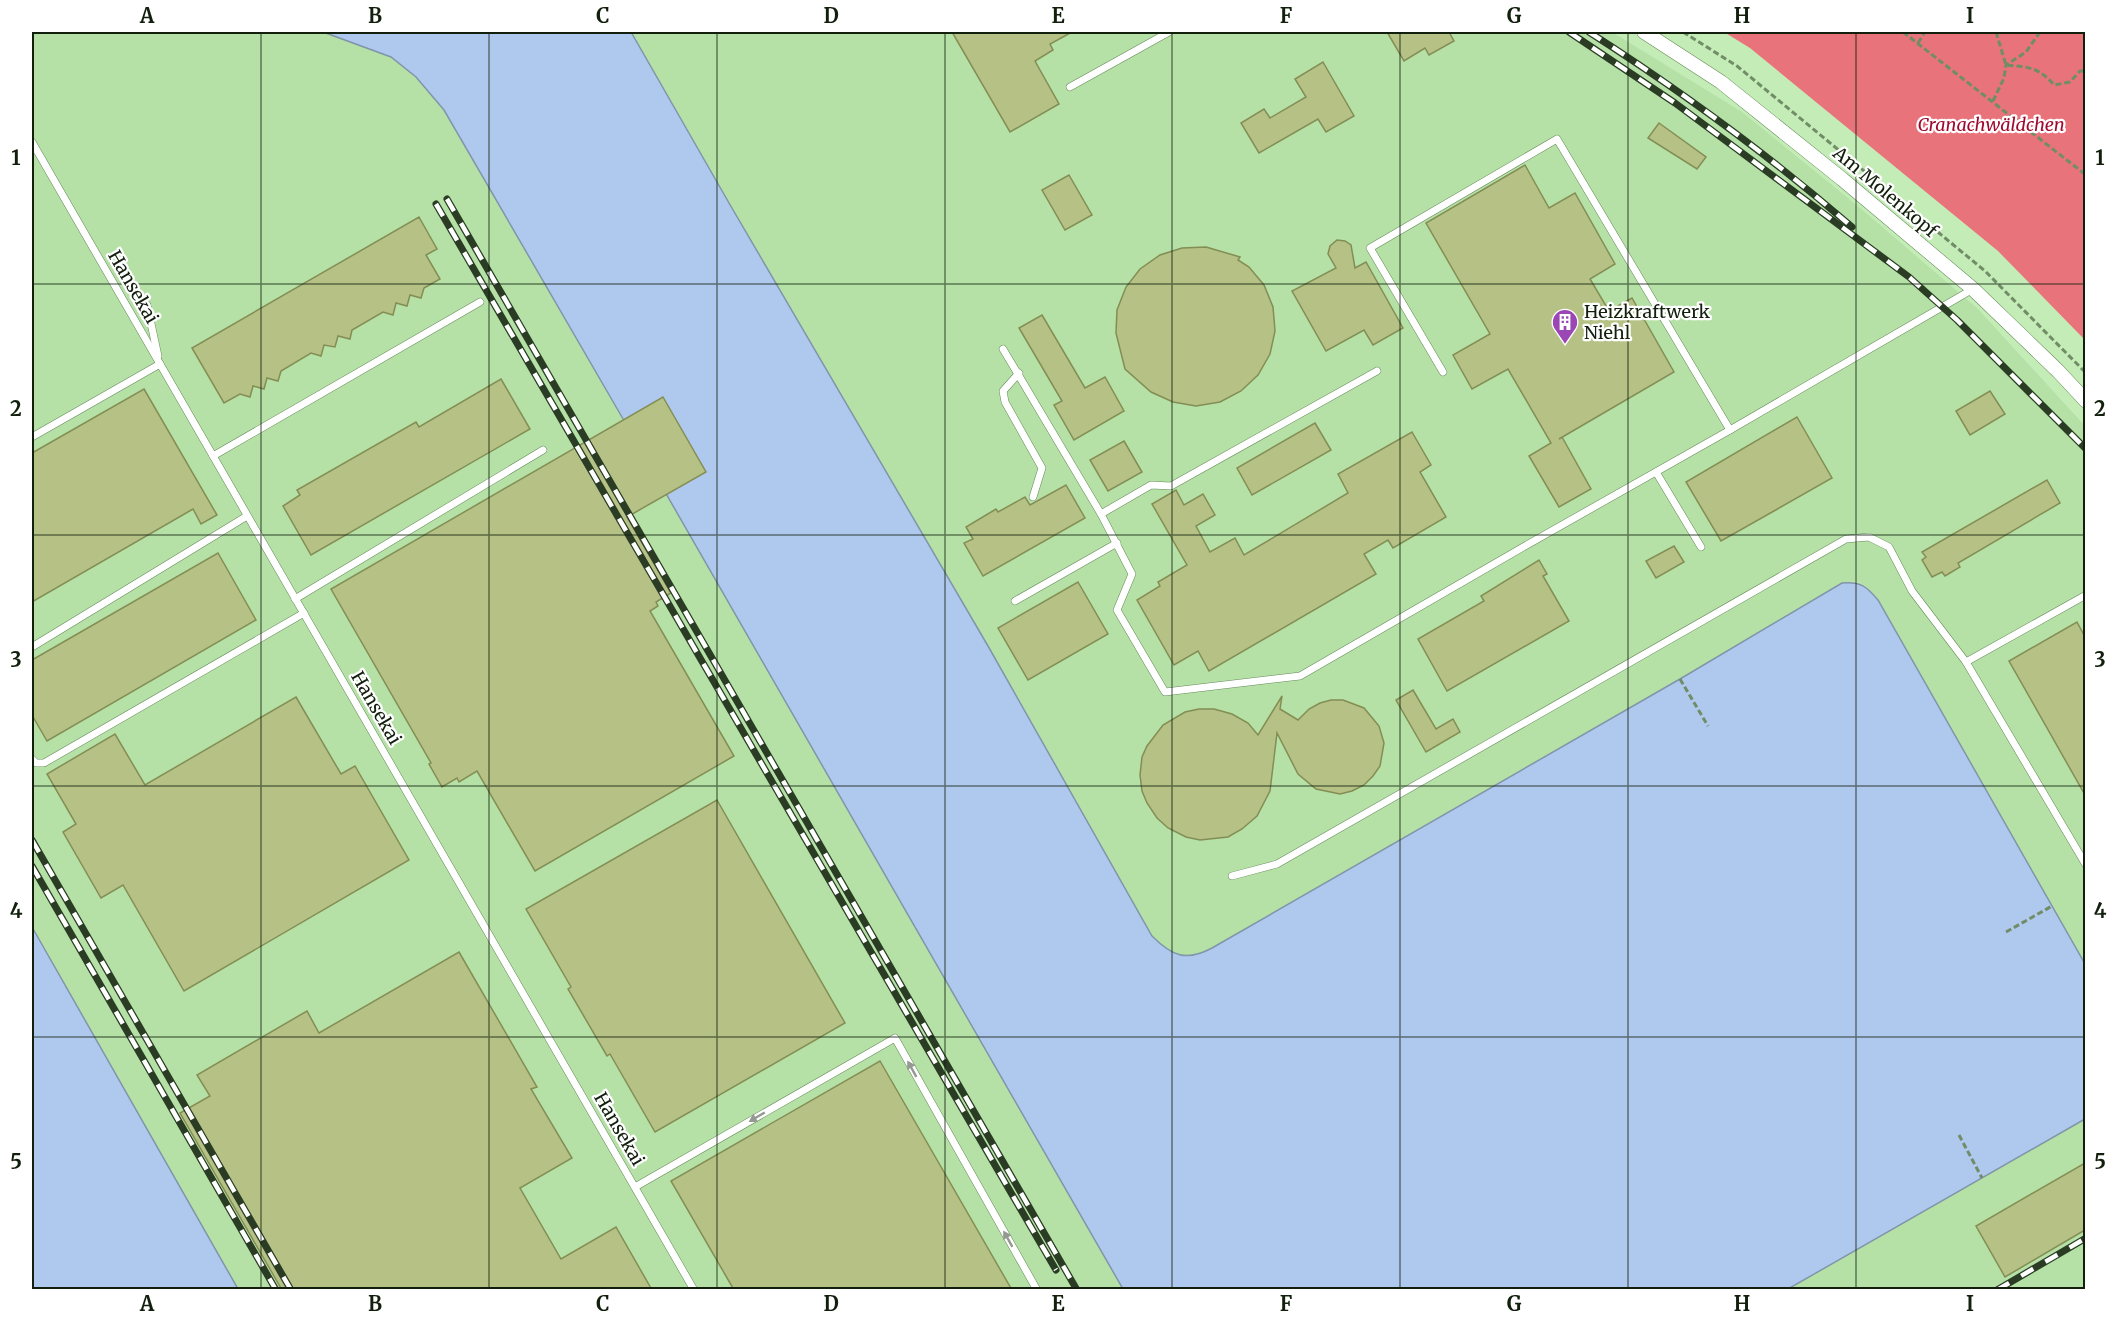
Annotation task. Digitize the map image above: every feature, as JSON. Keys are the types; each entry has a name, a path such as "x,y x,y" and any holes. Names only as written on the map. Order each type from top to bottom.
{"street":[{"name":"Am Molenkopf","path":"1644,32 1721,82 1842,178 1973,289 2058,371 2085,401"}],"lane":[{"path":"1070,87 1170,32"},
{"path":"1443,372 1370,248 1557,139 1730,430"},
{"name":"Hansekai","path":"32,142 693,1290"},
{"path":"1004,349 1117,543 1131,574 1117,610 1165,692 1300,676 1973,289"},
{"path":"213,456 480,302"},
{"path":"32,437 160,364 147,305"},
{"path":"1101,514 1151,485 1172,486 1377,371"},
{"path":"1019,373 1004,391 1005,402 1042,468 1033,497"},
{"path":"296,599 543,450"},
{"path":"1656,472 1701,547"},
{"path":"32,647 247,516"},
{"path":"1232,876 1277,864 1846,539 1869,537 1889,547 1912,591 1966,662 2085,865"},
{"path":"1015,601 1117,543"},
{"path":"1966,662 2085,595"},
{"path":"32,759 36,763 44,763 304,613"},
{"path":"635,1187 895,1038 1037,1290"}],"path":[{"path":"1683,32 1737,66 1985,271 2085,373"},
{"path":"1904,32 2085,176"},
{"path":"1918,44 1925,32"},
{"path":"1993,101 2004,78 2006,65 1996,32"},
{"path":"2006,65 2026,52 2040,32"},
{"path":"2006,65 2030,67 2045,74 2054,85 2070,82 2080,71 2085,71"},
{"path":"1680,679 1708,726"},
{"path":"2006,932 2052,906"},
{"path":"1959,1135 1982,1178"}],"shaded area":[{"path":"32,32 323,32 391,57 416,77 444,110 1123,1289 238,1289 32,927"},
{"path":"631,32 1612,32 1742,112 1859,207 1978,309 2085,426 2085,964 1878,600 1866,586 1856,581 1842,583 1680,679 1212,948 1197,956 1181,956 1166,950 1152,936 988,646"},
{"path":"2085,1119 2085,1289 1788,1290 1982,1178"}],"green space":[{"name":"Cranachwäldchen","path":"1724,32 2085,32 2085,340 1998,251 1750,48"}],"water":[{"path":"323,32 631,32 988,646 1152,936 1166,948 1180,955 1194,955 1212,948 1680,679 1842,583 1863,586 1878,600 2085,964 2085,1119 1788,1289 1123,1289 444,110 416,77 391,57"},
{"path":"32,927 238,1289 32,1289"}],"building":[{"path":"952,32 1072,32 1050,44 1053,50 1035,61 1059,104 1010,132"},
{"path":"1387,32 1449,32 1454,41 1429,55 1425,48 1404,61"},
{"path":"1323,62 1354,116 1326,132 1318,119 1259,153 1241,123 1264,109 1270,118 1306,97 1295,79"},
{"path":"1659,123 1706,157 1697,169 1648,138"},
{"name":"Heizkraftwerk Niehl","path":"1525,165 1549,208 1575,193 1615,264 1590,279 1609,311 1632,298 1674,372 1562,437 1591,489 1559,507 1529,456 1551,443 1508,369 1472,389 1453,355 1490,334 1426,223"},
{"path":"1069,175 1092,215 1065,230 1042,190"},
{"path":"419,217 437,249 426,255 440,279 424,288 421,298 410,295 407,306 396,303 393,315 383,312 352,330 350,339 338,336 335,347 324,345 321,356 311,353 281,371 278,381 267,378 264,389 253,386 250,397 240,394 224,403 192,348"},
{"path":"1337,240 1351,245 1355,268 1366,262 1403,328 1373,345 1364,330 1326,351 1292,291 1336,268 1328,254 1330,246"},
{"path":"1206,247 1240,257 1238,260 1249,267 1264,285 1273,307 1275,331 1270,354 1258,375 1241,391 1220,402 1196,406 1173,402 1151,392 1125,369 1116,333 1117,310 1126,287 1140,269 1160,255 1182,248"},
{"path":"1042,315 1085,388 1105,377 1124,411 1074,440 1054,405 1062,401 1019,328"},
{"path":"501,379 530,429 311,555 283,506 300,495 297,490 416,422 419,427"},
{"path":"144,389 217,515 201,524 193,509 32,602 32,453"},
{"path":"1990,391 2005,414 1970,435 1956,411"},
{"path":"663,397 706,472 627,517 671,593 656,602 658,606 650,611 734,756 535,871 477,771 459,782 457,778 442,787 429,764 431,763 331,589"},
{"path":"1797,417 1832,478 1721,541 1686,482"},
{"path":"1315,423 1331,450 1252,495 1237,468"},
{"path":"1412,432 1431,465 1420,472 1446,517 1393,548 1388,540 1364,554 1376,574 1209,671 1198,651 1174,665 1137,600 1160,586 1158,582 1187,565 1152,504 1176,490 1184,505 1203,494 1215,515 1196,526 1210,552 1235,538 1244,555 1348,493 1338,474"},
{"path":"1124,441 1142,472 1108,491 1090,460"},
{"path":"2047,480 2060,503 1958,563 1960,567 1945,576 1942,572 1932,577 1922,560 1926,557 1922,552"},
{"path":"1066,485 1085,518 983,576 964,543 973,539 966,527 996,509 998,512 1025,497 1030,505"},
{"path":"1674,546 1684,562 1656,578 1646,561"},
{"path":"218,553 256,620 47,741 32,715 32,660"},
{"path":"1539,560 1547,574 1543,576 1569,621 1447,691 1418,639 1484,601 1481,596"},
{"path":"1078,582 1108,634 1028,680 998,628"},
{"path":"2077,622 2085,637 2085,795 2009,661"},
{"path":"1413,690 1436,729 1453,719 1460,732 1426,752 1396,700"},
{"path":"1282,696 1280,709 1298,720 1309,709 1331,700 1343,700 1364,708 1379,726 1384,743 1380,766 1373,776 1364,785 1340,794 1316,789 1298,774 1277,733 1270,791 1257,816 1242,829 1228,837 1200,840 1186,837 1168,828 1157,818 1142,791 1140,775 1142,757 1147,746 1163,725 1185,712 1214,709 1232,714 1248,723 1258,735"},
{"path":"296,697 341,774 355,766 409,860 184,991 123,885 101,898 63,832 76,824 47,774 115,734 145,785"},
{"path":"717,800 845,1023 655,1132 610,1054 607,1056 568,989 571,987 526,909"},
{"path":"459,952 537,1087 531,1089 572,1158 520,1188 561,1259 616,1227 652,1290 282,1290 180,1113 210,1096 197,1075 307,1011 319,1033"},
{"path":"880,1061 1012,1290 734,1290 671,1181"},
{"path":"2085,1163 2085,1230 2005,1277 1976,1226"}],"railway":[{"path":"1569,32 1675,103 1909,277 1957,320 2086,449"},
{"path":"1589,32 1724,125 1789,174 1852,227"},
{"path":"447,199 1077,1290"},
{"path":"436,204 1056,1270"},
{"path":"32,840 291,1290"},
{"path":"32,866 276,1290"},
{"path":"1997,1290 2086,1238"}],"place":[{"name":"Heizkraftwerk Niehl","path":"1565,345"}]}
